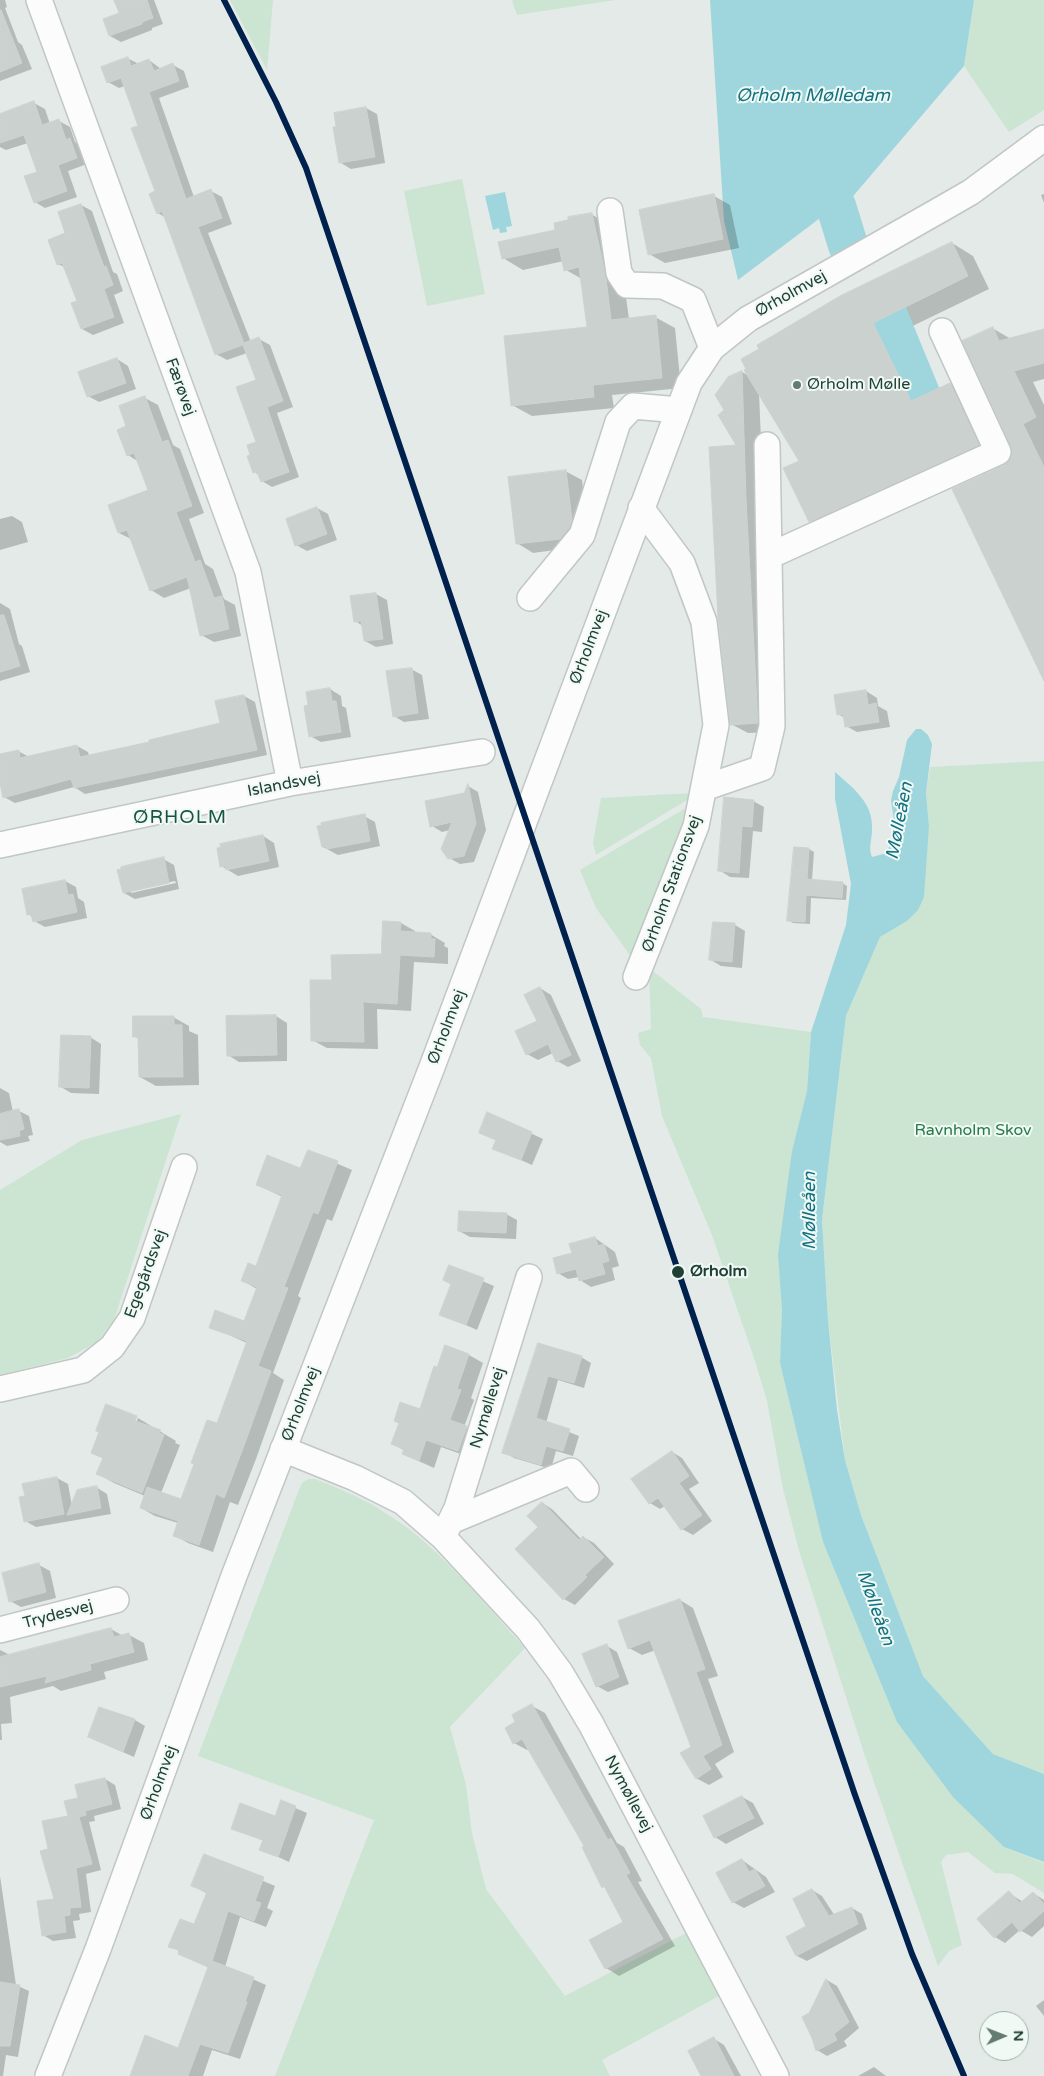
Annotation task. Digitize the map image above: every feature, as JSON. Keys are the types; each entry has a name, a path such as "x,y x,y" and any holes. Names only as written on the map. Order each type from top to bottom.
{"street":[{"name":"Færøvej","path":"39,0 248,572 290,782"},
{"name":"Ørholmvej","path":"48,2076 98,1948 283,1449 432,1067 689,383 712,348 748,319 964,196 1044,138"},
{"path":"610,211 619,273 627,285 662,286 693,300 712,348"},
{"path":"769,556 998,452 942,331"},
{"path":"530,598 582,535 618,422 633,406 679,410"},
{"path":"704,788 762,768 772,726 767,445"},
{"name":"Ørholm Stationsvej","path":"636,977 696,826 716,725 704,622 682,563 641,508"},
{"name":"Islandsvej","path":"0,845 290,782 482,752"},
{"name":"Egegårdsvej","path":"0,1389 83,1370 112,1347 132,1318 184,1167"},
{"name":"Nymøllevej","path":"447,1529 529,1277"},
{"name":"Nymøllevej","path":"283,1449 355,1478 402,1502 447,1529 528,1629 560,1672 591,1724 776,2076"},
{"path":"447,1529 571,1471 586,1489"},
{"name":"Trydesvej","path":"0,1630 116,1600"}],"green space":[{"path":"230,0 273,0 267,70"},
{"path":"512,0 615,0 517,15"},
{"path":"974,0 1044,0 1044,110 1009,132 964,66"},
{"path":"462,179 485,294 427,306 404,191"},
{"name":"Ravnholm Skov","path":"1044,761 1044,1774 993,1754 923,1676 861,1515 845,1460 828,1320 822,1220 846,1016 880,937 907,921 929,826 926,793 930,767"},
{"path":"692,793 692,797 596,855 593,843 601,798"},
{"path":"691,805 632,958 596,908 580,870"},
{"path":"649,968 701,1009 703,1017 811,1032 807,1091 792,1151 780,1363 823,1542 855,1617 1004,1847 1044,1863 1044,1893 1013,1874 995,1873 968,1852 946,1855 941,1862 962,1945 949,1951 938,1966 865,1756 800,1554 783,1489 767,1401 755,1361 712,1235 662,1116 651,1058 640,1045 638,1033 651,1029"},
{"path":"181,1114 114,1320 97,1342 68,1358 0,1375 0,1190 82,1140"},
{"path":"308,1479 315,1479 361,1499 406,1527 460,1576 525,1648 450,1727 466,1785 472,1833 486,1889 565,1996 686,1933 719,1996 602,2060 610,2076 275,2076 374,1820 198,1756 298,1492 302,1483"}],"water":[{"name":"Ørholm Mølledam","path":"710,0 974,0 964,66 849,201 836,206 738,280 724,221"},
{"path":"505,192 512,226 506,227 507,232 500,233 499,228 493,230 485,196"},
{"path":"916,729 921,729 928,735 932,744 926,793 929,826 924,897 918,910 907,921 880,937 846,1016 822,1220 828,1320 837,1410 845,1460 861,1515 923,1676 993,1754 1044,1774 1044,1862 1004,1847 953,1797 897,1722 823,1542 780,1363 782,1310 778,1254 792,1151 807,1091 811,1032 846,925 851,884 835,799 835,772 861,797 870,812 872,820 870,847 872,857 887,853 895,828 891,800 893,791 899,777 907,740"}],"building":[{"path":"114,0 147,0 153,18 109,36 103,19 119,13"},
{"path":"0,11 22,63 0,72"},
{"path":"128,57 131,66 149,59 154,71 173,63 179,81 149,92 186,199 211,189 222,218 198,227 244,343 259,337 283,401 267,407 289,472 261,482 257,472 253,473 247,456 250,455 247,445 256,442 236,387 256,380 243,345 215,355 162,211 157,214 149,194 155,191 131,128 138,126 121,78 107,83 101,67"},
{"path":"34,101 42,125 59,119 66,140 70,138 77,158 58,165 67,191 34,203 24,176 37,172 24,135 0,143 0,114"},
{"path":"366,107 375,157 339,163 333,127 336,127 334,113"},
{"path":"714,194 723,239 648,255 639,210"},
{"path":"81,204 104,267 106,266 113,285 104,289 114,317 81,329 71,303 77,301 62,263 57,265 48,240 65,233 58,212"},
{"path":"592,213 606,278 611,320 656,315 662,378 593,385 594,397 511,406 504,336 587,327 579,267 564,271 559,247 502,259 498,242 555,230 554,223 568,220 568,217"},
{"name":"Ørholm Mølle","path":"952,242 968,276 873,323 911,401 950,383 979,445 809,522 783,468 799,461 744,370 746,369 741,359 759,349 757,345 840,296"},
{"path":"993,327 999,341 1044,329 1044,363 1014,371 1036,417 1023,424 1044,467 1044,681 952,489 1004,465 1009,461 1012,454 1011,446 962,341"},
{"path":"117,358 126,383 87,397 78,372"},
{"path":"742,371 746,500 758,723 730,725 718,617 709,447 736,445 718,415 724,410 715,395 728,377"},
{"path":"145,396 162,442 168,440 192,506 176,512 195,562 200,560 214,598 222,596 229,629 200,636 187,577 150,591 127,530 118,533 108,505 148,490 134,453 127,456 117,430 126,426 119,406"},
{"path":"566,470 572,520 569,528 560,539 516,544 508,477"},
{"path":"317,507 327,534 295,546 286,519"},
{"path":"376,593 383,639 364,641 361,621 354,622 350,596"},
{"path":"0,615 4,615 20,666 0,672"},
{"path":"412,668 418,713 393,717 386,671"},
{"path":"330,688 332,701 336,701 341,732 309,737 304,706 308,705 306,692"},
{"path":"866,690 868,705 876,703 879,722 845,727 843,714 837,715 834,695"},
{"path":"244,695 257,750 74,788 71,779 3,798 0,783 0,754 19,750 20,758 77,745 80,757 149,742 149,740 220,723 215,701"},
{"path":"468,784 476,823 464,856 448,859 441,849 452,822 430,827 425,801 464,793"},
{"path":"724,797 754,800 752,827 742,826 739,873 718,871"},
{"path":"365,814 370,841 327,849 322,847 317,826 322,825 321,823"},
{"path":"263,835 269,861 226,870 225,866 220,867 217,848 221,847 220,844"},
{"path":"794,847 809,848 807,879 843,882 842,898 806,895 805,922 787,921"},
{"path":"164,857 169,883 123,893 117,870 121,869 121,867"},
{"path":"65,880 68,895 73,894 77,912 33,922 31,914 27,915 22,889"},
{"path":"383,921 401,922 400,931 431,933 431,939 435,939 434,957 400,955 397,1004 363,1002 364,1042 311,1041 310,980 332,980 331,955 381,954"},
{"path":"713,922 735,923 732,962 709,960"},
{"path":"540,987 571,1055 556,1062 548,1044 526,1055 515,1031 537,1021 524,995"},
{"path":"276,1015 277,1055 227,1056 226,1016"},
{"path":"133,1016 174,1016 174,1025 182,1025 183,1077 139,1077 138,1037 133,1037"},
{"path":"61,1035 91,1036 89,1088 59,1087"},
{"path":"19,1109 24,1129 19,1131 20,1136 0,1140 0,1114"},
{"path":"487,1112 532,1132 521,1160 492,1149 496,1140 479,1133"},
{"path":"308,1150 338,1161 318,1214 313,1212 284,1287 288,1288 258,1366 271,1371 224,1498 216,1494 199,1545 173,1536 178,1521 140,1508 147,1487 181,1499 194,1464 191,1463 207,1420 217,1423 247,1341 209,1328 215,1310 244,1321 257,1287 241,1281 248,1263 256,1266 282,1195 256,1185 267,1155 300,1168"},
{"path":"459,1211 507,1213 506,1233 458,1231"},
{"path":"595,1237 598,1246 604,1244 609,1261 602,1263 605,1274 579,1281 576,1269 557,1274 553,1258 572,1253 569,1244"},
{"path":"449,1265 484,1278 466,1325 439,1315 451,1284 443,1280"},
{"path":"538,1343 582,1356 574,1383 548,1376 536,1418 570,1429 563,1451 546,1446 541,1465 502,1453"},
{"path":"445,1345 469,1354 457,1389 461,1390 450,1420 467,1426 458,1451 426,1440 419,1461 402,1454 404,1449 391,1444 399,1423 394,1421 400,1402 420,1409 434,1366 437,1367"},
{"path":"106,1404 137,1416 135,1421 161,1430 159,1433 164,1435 142,1493 96,1474 103,1458 91,1453 99,1432 96,1431"},
{"path":"672,1451 689,1476 679,1483 702,1515 681,1530 658,1498 649,1504 631,1479"},
{"path":"57,1477 64,1514 24,1522 19,1497 25,1496 22,1484"},
{"path":"97,1486 101,1508 67,1515 77,1490"},
{"path":"542,1502 579,1540 583,1536 604,1557 563,1600 515,1549 538,1527 527,1516"},
{"path":"39,1563 46,1592 9,1602 2,1573"},
{"path":"680,1599 705,1669 696,1672 722,1745 703,1756 711,1769 696,1779 680,1753 691,1747 650,1640 628,1649 618,1621"},
{"path":"111,1628 114,1637 129,1633 134,1652 90,1664 91,1670 45,1683 47,1676 0,1687 0,1657"},
{"path":"607,1644 619,1677 596,1687 582,1654"},
{"path":"532,1704 608,1840 611,1838 630,1873 626,1875 663,1939 605,1969 589,1940 623,1922 604,1886 602,1888 582,1847 584,1846 522,1739 513,1744 505,1728 515,1722 512,1715"},
{"path":"99,1707 135,1719 123,1752 88,1737"},
{"path":"105,1778 112,1804 85,1811 86,1815 79,1817 92,1864 76,1868 81,1907 70,1908 70,1915 64,1916 66,1932 42,1936 37,1901 54,1899 40,1851 48,1849 42,1821 68,1816 64,1801 78,1798 75,1785"},
{"path":"742,1796 754,1818 714,1838 703,1816"},
{"path":"281,1800 296,1806 278,1857 259,1850 263,1840 231,1829 240,1803 275,1816"},
{"path":"204,1854 264,1877 255,1901 261,1903 254,1921 228,1911 212,1961 254,1977 245,2002 247,2002 228,2053 200,2044 188,2076 130,2076 145,2035 178,2048 208,1967 178,1954 179,1950 168,1947 180,1919 194,1924 207,1892 191,1886"},
{"path":"742,1859 749,1872 755,1869 765,1886 732,1903 716,1873"},
{"path":"812,1889 829,1916 852,1907 858,1924 796,1956 786,1937 806,1926 793,1899"},
{"path":"1009,1891 1020,1903 1033,1892 1044,1904 1044,1911 1020,1932 1012,1922 994,1938 977,1919"},
{"path":"826,1979 849,2022 834,2034 837,2040 816,2051 802,2017 809,2013"},
{"path":"0,1982 20,1985 10,2046 0,2046"},
{"path":"714,2037 734,2076 701,2076 688,2051"}],"waterway":[{"name":"Mølleåen","path":"836,206 848,245"},
{"name":"Mølleåen","path":"888,316 923,401"}],"transit line":[{"path":"224,0 276,102 306,168 855,1795 912,1954 964,2076"}],"place":[{"name":"Ørholm Mølle","path":"797,385"},
{"name":"Ørholm","path":"678,1272"}],"district":[{"name":"ØRHOLM","path":"180,818"}]}
